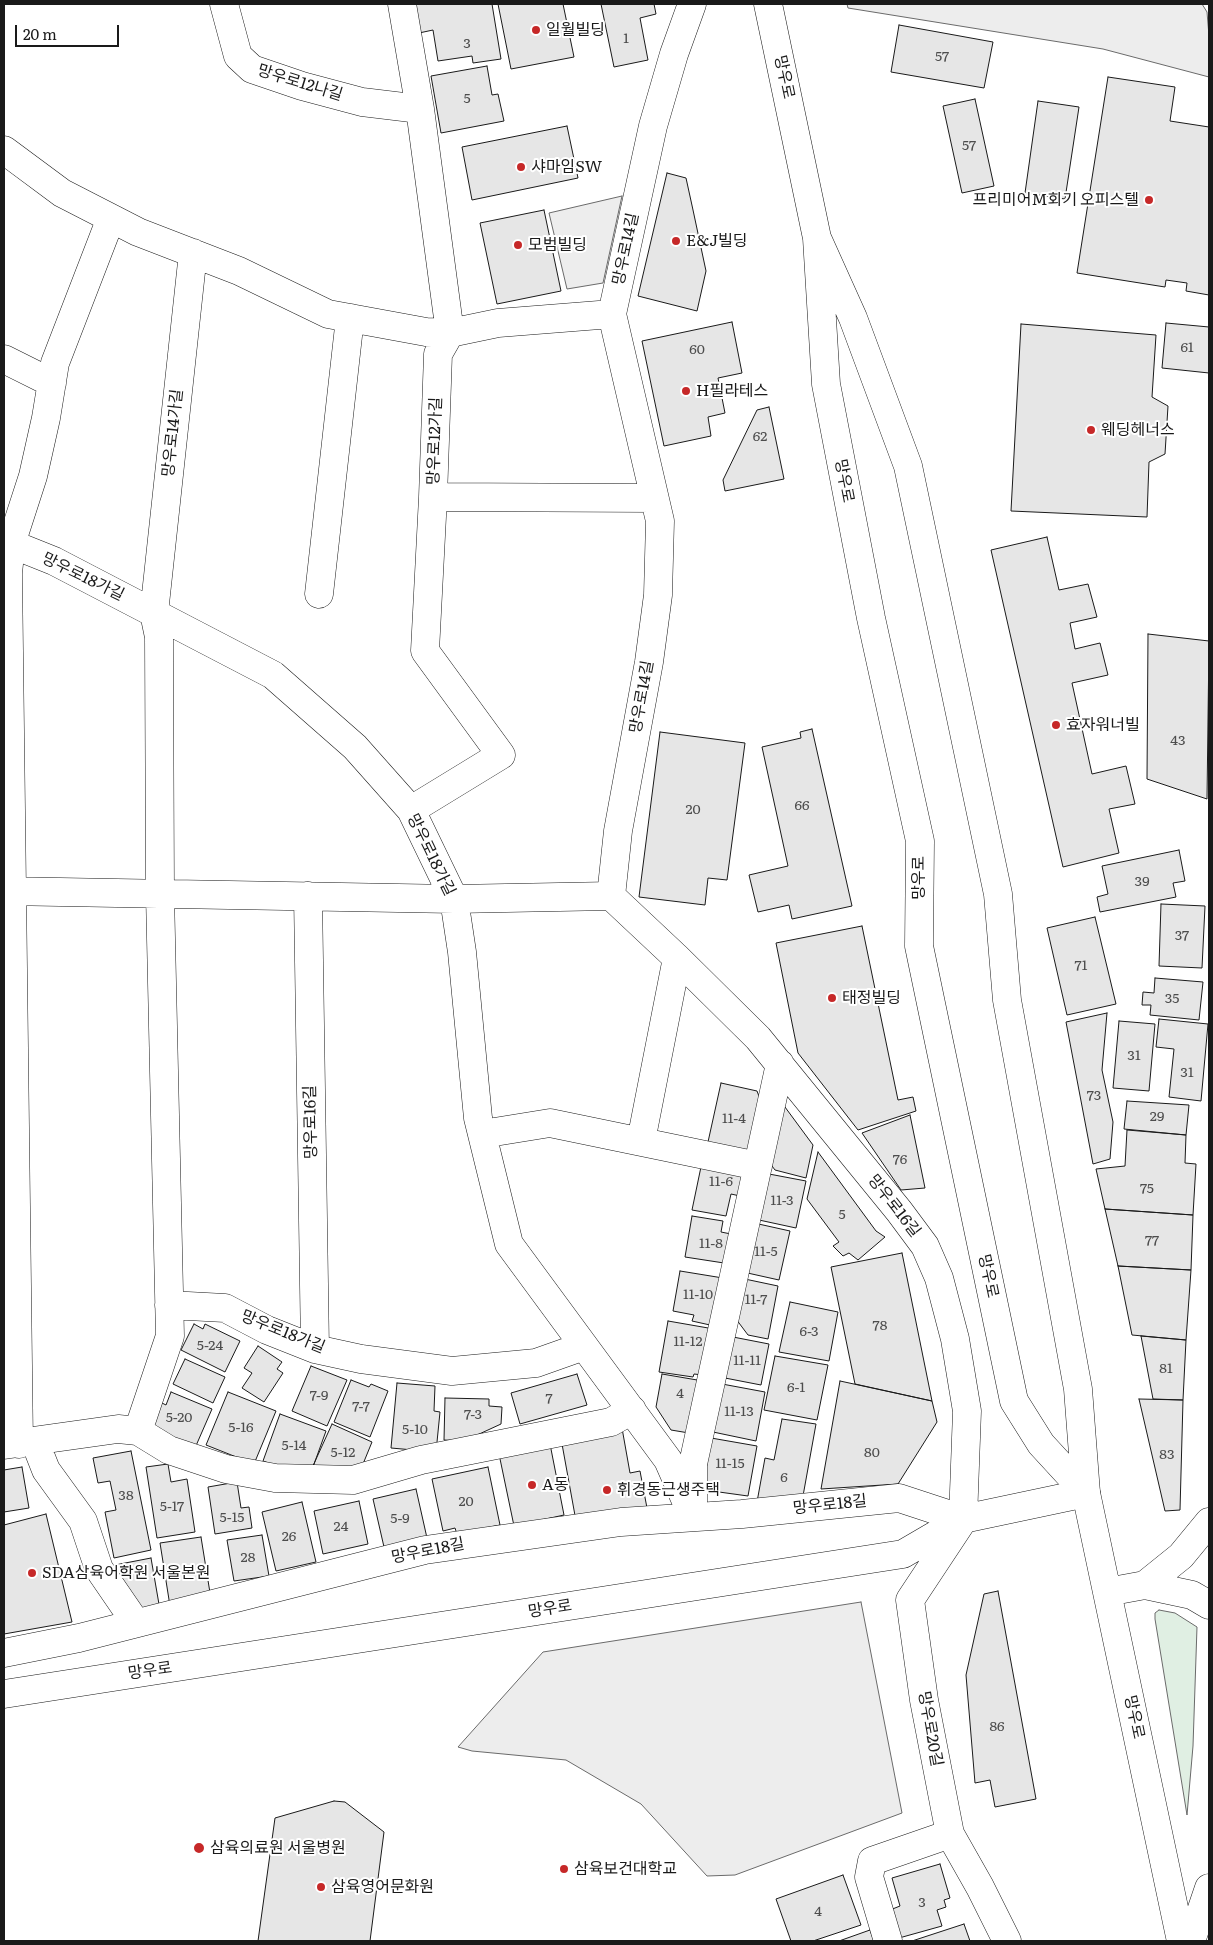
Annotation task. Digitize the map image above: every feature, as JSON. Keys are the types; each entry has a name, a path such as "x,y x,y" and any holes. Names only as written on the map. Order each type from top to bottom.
{"street":[{"name":"망우로12나길","path":"224,4 238,56 252,69 302,86 362,102 420,109"},
{"path":"402,4 420,109 450,333"},
{"name":"망우로14길","path":"611,896 618,830 649,662 658,595 660,521 612,314 653,126 674,54 692,4"},
{"name":"망우로","path":"768,4 817,238 826,384 871,618 920,841 919,946 1014,1401 1041,1444 1086,1493"},
{"path":"4,150 62,192 138,232 239,271 328,314 426,332 450,333 498,323 612,314"},
{"path":"111,218 55,363 46,418 33,476 7,542 8,891 19,1444 46,1470 83,1521 99,1569 136,1623"},
{"name":"망우로","path":"817,238 853,318 908,466 998,894 1007,1000 1078,1389 1086,1493 1181,1941"},
{"name":"망우로14가길","path":"154,613 193,253"},
{"path":"319,594 350,318"},
{"name":"망우로12가길","path":"410,810 501,755 425,651 438,354 450,333"},
{"path":"4,359 52,383"},
{"path":"433,497 654,498"},
{"name":"망우로18가길","path":"7,542 54,561 273,675 355,747 410,810 454,899 462,952 478,1118 509,1244 668,1460 693,1517"},
{"path":"138,1431 170,1336 160,894 159,636 154,613"},
{"path":"8,891 454,899 611,896"},
{"name":"망우로16길","path":"308,896 314,1349"},
{"name":"망우로16길","path":"611,896 678,958 758,1038 925,1246 939,1278 954,1339 967,1411 964,1518"},
{"path":"641,1141 678,958"},
{"path":"693,1517 693,1464 780,1064"},
{"path":"482,1134 550,1123 758,1166"},
{"name":"망우로18가길","path":"169,1305 225,1308 267,1330 314,1349 361,1359 452,1371 536,1363 584,1346"},
{"path":"19,1444 118,1429 138,1431 170,1450 226,1469 275,1478 353,1480 420,1460 611,1422 632,1410"},
{"name":"망우로","path":"4,1694 904,1554 964,1518 1086,1493"},
{"name":"망우로18길","path":"4,1653 79,1638 425,1550 621,1522 899,1498 964,1518"},
{"name":"망우로20길","path":"964,1518 910,1600 924,1700 950,1834 980,1887 1007,1941"},
{"path":"1145,1585 1180,1556 1209,1522"},
{"path":"1107,1592 1145,1585 1192,1595 1209,1605"},
{"path":"888,1941 868,1877 872,1861 950,1834"},
{"path":"1191,1941 1209,1888"}],"green space":[{"path":"1159,1610 1175,1613 1197,1627 1193,1746 1187,1815 1155,1619 1155,1613"}],"shaded area":[{"path":"847,4 1202,4 1207,12 1209,77 1103,49 848,8"},
{"path":"622,196 603,283 567,289 549,213"},
{"path":"861,1602 902,1813 735,1875 707,1876 641,1804 566,1760 472,1751 458,1747 543,1652"}],"building":[{"path":"414,4 492,4 501,59 473,63 472,56 438,61 433,30 419,33"},
{"name":"일월빌딩","path":"498,4 563,4 574,57 511,69"},
{"path":"601,4 654,4 656,14 640,18 648,60 614,67"},
{"path":"899,25 993,42 984,88 891,72"},
{"path":"487,66 492,95 498,94 504,121 441,133 431,76"},
{"name":"프리미어M회기 오피스텔","path":"1108,77 1175,87 1170,121 1209,127 1209,295 1186,291 1187,283 1166,280 1165,287 1077,273"},
{"path":"975,99 994,186 962,193 943,106"},
{"path":"1038,101 1079,107 1065,199 1025,193"},
{"name":"샤마임SW","path":"567,126 578,178 472,200 462,147"},
{"name":"E&J빌딩","path":"667,173 686,178 693,210 706,271 697,311 638,296"},
{"name":"모범빌딩","path":"544,210 561,291 497,304 480,223"},
{"path":"732,322 742,373 718,378 725,413 708,417 711,436 664,446 642,341"},
{"path":"1166,323 1209,327 1209,373 1162,368"},
{"name":"웨딩헤너스","path":"1021,324 1156,335 1152,397 1168,406 1165,454 1149,462 1147,517 1011,511"},
{"path":"769,407 784,479 725,491 723,480 757,410"},
{"name":"효자워너빌","path":"1047,537 1059,590 1088,584 1097,617 1070,623 1075,649 1100,643 1108,675 1072,683 1092,774 1126,766 1135,804 1109,809 1119,853 1063,867 991,550"},
{"path":"1148,634 1209,641 1207,799 1147,779"},
{"path":"812,729 852,906 792,919 789,905 758,912 749,875 788,866 762,747 801,738 800,732"},
{"path":"660,732 745,743 727,880 708,878 705,905 639,897"},
{"path":"1179,850 1185,881 1173,883 1176,897 1100,912 1097,897 1108,894 1102,866"},
{"path":"1161,904 1205,906 1202,968 1159,966"},
{"path":"1095,917 1116,1004 1067,1015 1047,928"},
{"name":"태정빌딩","path":"862,926 898,1100 913,1097 916,1111 858,1130 798,1053 776,943"},
{"path":"1155,978 1203,982 1199,1020 1150,1015 1151,1005 1142,1005 1143,992 1154,993"},
{"path":"1107,1013 1102,1070 1113,1122 1110,1159 1093,1164 1066,1022"},
{"path":"1159,1019 1208,1024 1201,1101 1169,1097 1174,1049 1156,1047"},
{"path":"1119,1021 1155,1024 1149,1091 1113,1088"},
{"path":"721,1083 757,1091 760,1099 755,1160 708,1142"},
{"path":"1127,1101 1189,1105 1186,1135 1124,1129"},
{"path":"782,1103 813,1145 806,1178 775,1170 769,1162"},
{"path":"910,1115 925,1188 901,1190 862,1133"},
{"path":"1127,1130 1186,1135 1185,1163 1196,1164 1193,1215 1105,1209 1096,1169 1125,1166"},
{"path":"818,1152 876,1231 885,1237 858,1260 849,1253 843,1256 833,1246 839,1242 807,1199"},
{"path":"702,1162 745,1170 740,1196 731,1194 726,1216 692,1210"},
{"path":"769,1174 806,1181 796,1228 759,1220"},
{"path":"1105,1209 1193,1215 1191,1270 1118,1266"},
{"path":"692,1216 723,1221 721,1232 736,1235 724,1263 685,1257"},
{"path":"754,1223 790,1231 779,1280 743,1272"},
{"path":"902,1253 932,1401 855,1384 831,1267"},
{"path":"1118,1266 1191,1270 1186,1340 1132,1335"},
{"path":"680,1271 723,1278 710,1325 692,1321 694,1315 673,1311"},
{"path":"740,1278 778,1286 768,1339 748,1335 733,1315"},
{"path":"790,1302 838,1312 829,1361 779,1352"},
{"path":"668,1321 714,1329 703,1375 694,1374 693,1377 659,1372"},
{"path":"194,1324 203,1329 205,1324 240,1341 225,1372 181,1350"},
{"path":"1141,1336 1186,1340 1183,1400 1153,1399"},
{"path":"733,1337 769,1344 761,1385 725,1378"},
{"path":"258,1346 282,1362 277,1369 283,1373 264,1402 242,1388 252,1373 244,1368"},
{"path":"775,1356 828,1365 817,1420 764,1410"},
{"path":"185,1359 225,1377 213,1403 173,1384"},
{"path":"311,1366 347,1380 327,1426 292,1411"},
{"path":"577,1374 587,1405 520,1424 511,1393"},
{"path":"662,1374 703,1381 695,1434 671,1430 656,1407"},
{"path":"351,1380 369,1387 371,1384 388,1391 370,1437 334,1422"},
{"path":"840,1381 932,1401 937,1422 898,1484 821,1489"},
{"path":"397,1383 435,1386 434,1411 440,1412 436,1452 391,1448"},
{"path":"722,1384 765,1392 756,1441 713,1432"},
{"path":"171,1392 212,1409 195,1448 146,1427 158,1401 166,1405"},
{"path":"228,1392 276,1411 254,1464 206,1445"},
{"path":"445,1398 489,1399 489,1406 502,1407 501,1424 464,1441 444,1440"},
{"path":"1139,1399 1183,1400 1180,1510 1165,1511"},
{"path":"280,1414 326,1431 309,1478 263,1461"},
{"path":"782,1419 816,1424 803,1496 757,1502 765,1458 774,1460"},
{"path":"332,1424 372,1442 363,1464 327,1475 312,1468"},
{"name":"휘경동근생주택","path":"622,1428 630,1473 640,1471 647,1508 576,1521 562,1444"},
{"path":"711,1438 757,1446 748,1496 719,1492 704,1482"},
{"name":"A동","path":"550,1444 564,1515 514,1526 499,1454"},
{"path":"131,1451 151,1550 114,1558 105,1512 116,1510 110,1481 98,1483 93,1458"},
{"path":"168,1464 171,1482 187,1479 195,1532 157,1538 146,1467"},
{"path":"22,1467 29,1508 4,1512 4,1470"},
{"path":"488,1467 500,1525 457,1534 455,1528 443,1531 432,1479"},
{"path":"237,1482 241,1508 249,1507 252,1528 215,1534 208,1487"},
{"path":"416,1489 427,1538 384,1547 373,1499"},
{"path":"359,1501 368,1544 323,1554 314,1511"},
{"path":"302,1502 316,1562 276,1571 262,1512"},
{"name":"SDA삼육어학원 서울본원","path":"46,1514 72,1622 4,1634 4,1525"},
{"path":"262,1535 269,1576 234,1581 227,1540"},
{"path":"201,1537 211,1599 170,1606 160,1543"},
{"path":"151,1558 160,1610 139,1614 116,1573 115,1565"},
{"path":"998,1591 1036,1799 995,1807 990,1780 975,1783 966,1675 984,1594"},
{"name":"삼육영어문화원","path":"334,1801 345,1802 384,1832 370,1941 258,1941 275,1818"},
{"path":"940,1864 950,1898 944,1900 946,1907 937,1910 942,1926 899,1938 890,1910 900,1906 892,1878"},
{"path":"843,1875 861,1925 813,1941 791,1941 776,1899"},
{"path":"964,1924 970,1941 912,1941"},
{"path":"870,1930 874,1941 839,1941"}],"place":[{"name":"일월빌딩","path":"536,30"},
{"name":"샤마임SW","path":"521,167"},
{"name":"프리미어M회기 오피스텔","path":"1149,200"},
{"name":"E&J빌딩","path":"676,241"},
{"name":"모범빌딩","path":"518,245"},
{"name":"H필라테스","path":"686,391"},
{"name":"웨딩헤너스","path":"1091,430"},
{"name":"효자워너빌","path":"1056,725"},
{"name":"태정빌딩","path":"832,998"},
{"name":"A동","path":"532,1485"},
{"name":"휘경동근생주택","path":"607,1490"},
{"name":"SDA삼육어학원 서울본원","path":"32,1573"},
{"name":"삼육의료원 서울병원","path":"199,1848"},
{"name":"삼육보건대학교","path":"564,1869"},
{"name":"삼육영어문화원","path":"321,1887"}]}
